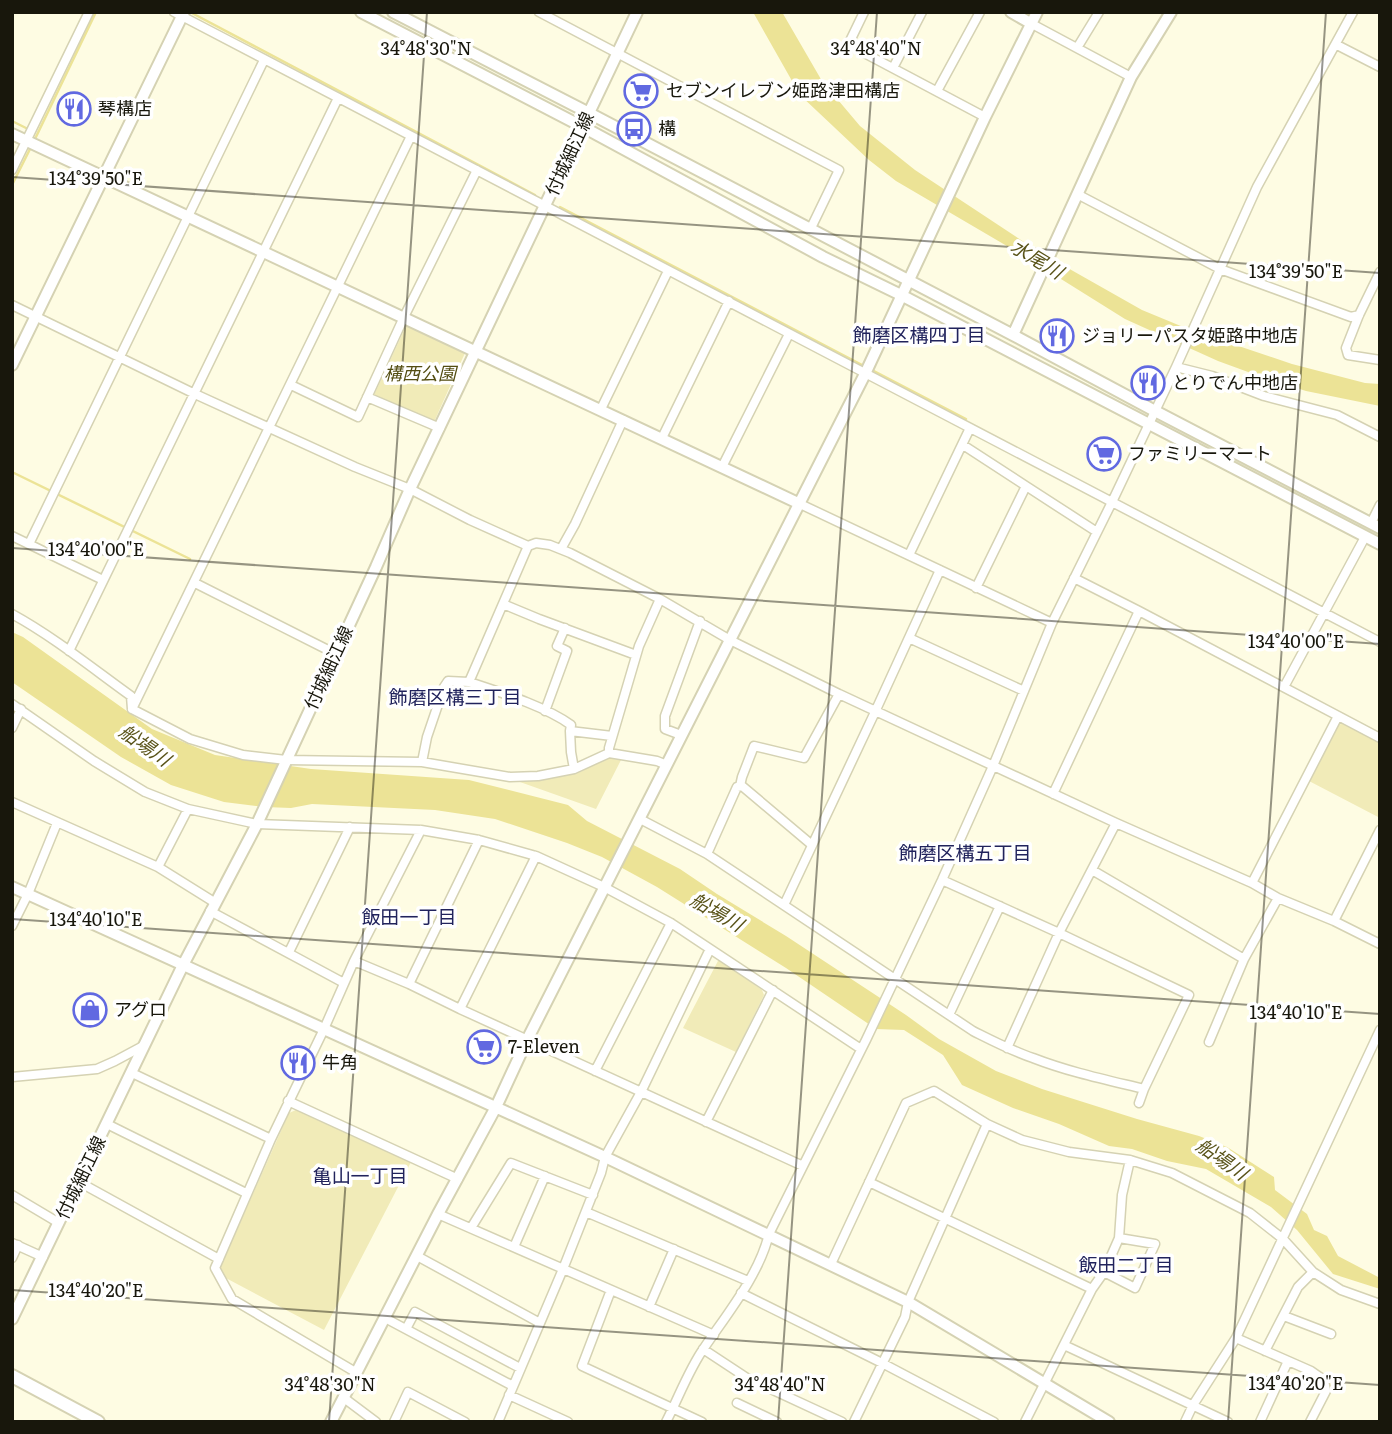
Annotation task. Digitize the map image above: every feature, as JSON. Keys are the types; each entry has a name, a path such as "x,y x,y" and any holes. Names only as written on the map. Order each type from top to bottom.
{"main road":[{"path":"12,1376 98,1422"}],"street":[{"path":"12,170 89,12"},
{"path":"361,12 583,127 823,257 1380,544"},
{"path":"393,12 1375,525 1380,505"},
{"path":"539,12 839,170 810,230"},
{"name":"付城細江線","path":"12,1319 183,965 259,819 410,489 637,12"},
{"path":"864,12 850,41 851,46 985,117"},
{"path":"893,68 922,12"},
{"path":"937,91 980,12"},
{"path":"1011,12 1131,77"},
{"path":"331,1422 496,1107 604,887 865,374 1037,12"},
{"path":"1077,48 1099,12"},
{"path":"1013,335 1131,77 1171,12"},
{"path":"666,1422 703,1349 741,1293 766,1246 769,1234 942,880 1052,623 1176,367 1256,187 1353,12"},
{"path":"12,365 104,178 180,14 1380,642"},
{"path":"1337,45 1380,67"},
{"path":"29,544 264,60"},
{"path":"69,651 338,98"},
{"path":"12,134 1052,623"},
{"path":"132,709 411,136"},
{"path":"291,385 358,417 477,170"},
{"path":"1077,194 1220,269 1351,317 1359,315"},
{"path":"601,409 668,271"},
{"path":"1380,272 1346,348 1348,355 1380,360"},
{"path":"662,438 729,301"},
{"path":"12,305 269,429 410,489 528,546 543,544 561,549 660,598 730,640 875,712 1380,944"},
{"path":"722,467 789,334"},
{"path":"1176,367 1212,376 1264,396 1337,415 1380,437"},
{"path":"368,397 440,428"},
{"path":"561,549 623,420"},
{"path":"909,555 970,428"},
{"path":"963,444 1097,532"},
{"path":"976,587 1026,486"},
{"path":"12,536 103,580"},
{"path":"1284,687 1365,537"},
{"path":"469,682 528,546"},
{"path":"784,905 940,570"},
{"path":"1074,578 1380,738"},
{"path":"195,583 336,654"},
{"path":"609,753 636,655 660,598"},
{"path":"503,604 636,655"},
{"path":"1053,794 1139,611"},
{"path":"12,614 131,696 132,709"},
{"path":"681,736 665,729 665,716 700,621"},
{"path":"545,711 567,651 557,646 565,628"},
{"path":"909,638 1024,691"},
{"path":"422,762 448,681 469,682 561,718 571,725 574,769"},
{"path":"707,854 737,787 740,786 754,746 804,758 839,694"},
{"path":"12,704 124,780 145,792 188,809 350,828 421,830 479,840 536,856 604,887 670,923 860,1049"},
{"path":"12,727 21,709"},
{"path":"132,709 190,739 243,755 285,762 422,762 510,777 538,776 574,769 609,753 667,765"},
{"path":"1252,883 1338,716"},
{"path":"570,732 612,736"},
{"path":"740,786 812,845"},
{"path":"12,802 158,867 212,907 344,983"},
{"path":"158,867 188,809"},
{"path":"640,819 707,854 973,1031 1007,1048 1068,1070 1144,1089"},
{"path":"12,926 57,823"},
{"path":"1007,1048 1059,933 1116,823"},
{"path":"289,952 350,828"},
{"path":"357,1373 232,1299 215,1268 288,1101 354,961 421,830"},
{"path":"1334,921 1380,830"},
{"path":"409,984 479,840"},
{"path":"460,1009 536,856"},
{"path":"1092,870 1244,959"},
{"path":"942,880 1189,995 1139,1103"},
{"path":"12,887 605,1157 831,1264 908,1302 1109,1422"},
{"path":"1209,1042 1244,959 1278,898"},
{"path":"949,1016 1000,906"},
{"path":"595,1071 670,923"},
{"path":"498,1422 593,1195 605,1157 641,1092 710,949"},
{"path":"354,961 803,1166"},
{"path":"706,1122 773,990"},
{"path":"1185,1422 1236,1338 1380,1030"},
{"path":"12,1077 97,1069 143,1046"},
{"path":"132,1073 271,1139"},
{"path":"831,1264 906,1103 934,1091 987,1124 1022,1140 1069,1152 1129,1160 1172,1173 1250,1213 1283,1239 1313,1272 1341,1290 1380,1304"},
{"path":"288,1101 458,1179"},
{"path":"107,1124 246,1193"},
{"path":"853,1422 905,1317 908,1302 987,1124"},
{"path":"1025,1422 1092,1289 1104,1272 1119,1238 1122,1195 1129,1160"},
{"path":"471,1228 511,1163 593,1195"},
{"path":"514,1247 545,1176"},
{"path":"79,1182 219,1259"},
{"path":"869,1182 1092,1289"},
{"path":"12,1195 59,1223"},
{"path":"586,1212 748,1281"},
{"path":"439,1214 714,1335"},
{"path":"1104,1272 1135,1288 1155,1244 1119,1238"},
{"path":"12,1258 15,1244 43,1256"},
{"path":"649,1307 674,1249"},
{"path":"417,1256 540,1323"},
{"path":"1265,1351 1298,1287 1313,1272"},
{"path":"611,1290 582,1366 702,1422"},
{"path":"741,1293 994,1422"},
{"path":"406,1329 415,1312 520,1368"},
{"path":"1284,1316 1331,1334"},
{"path":"385,1318 513,1386"},
{"path":"1236,1338 1311,1371 1324,1380 1326,1391 1310,1422"},
{"path":"1064,1345 1228,1422"},
{"path":"703,1349 747,1378 842,1422"},
{"path":"1260,1422 1288,1361"},
{"path":"394,1422 408,1392 465,1422"},
{"path":"509,1395 568,1422"},
{"path":"344,1398 376,1422"},
{"path":"737,1403 777,1422"}],"green space":[{"name":"構西公園","path":"406,326 465,353 434,422 374,395"},
{"path":"1344,723 1380,741 1380,818 1309,781 1338,725"},
{"path":"606,758 621,760 596,809 520,782 578,773"},
{"path":"719,959 762,990 764,995 736,1052 683,1028"},
{"path":"296,1110 411,1162 324,1330 222,1276 219,1270 289,1113"}],"water":[{"name":"水尾川","path":"753,12 782,12 822,81 860,126 915,170 1036,250 1142,310 1188,329 1292,364 1365,383 1380,384 1380,406 1306,391 1259,376 1218,361 1125,319 896,181 869,160 800,95"},
{"name":"船場川","path":"12,632 23,637 152,729 215,755 311,769 469,780 568,805 587,821 680,869 786,936 939,1039 996,1071 1042,1089 1199,1136 1227,1147 1274,1177 1275,1190 1307,1214 1314,1230 1327,1236 1338,1256 1380,1278 1380,1289 1333,1274 1297,1230 1271,1207 1206,1169 1167,1161 1132,1149 1109,1146 962,1085 943,1055 904,1030 876,1029 786,968 657,887 602,857 495,819 435,810 312,804 291,808 265,807 224,802 171,785 121,757 12,682"}],"waterway":[{"path":"34,141 96,12"},
{"path":"190,12 535,195"},
{"path":"12,121 28,129"},
{"path":"12,185 31,147"},
{"path":"560,207 864,366"},
{"path":"870,369 966,419"},
{"path":"12,472 190,559"}],"place":[{"name":"セブンイレブン姫路津田構店","path":"641,91"},
{"name":"琴構店","path":"74,109"},
{"name":"構","path":"634,129"},
{"name":"ジョリーパスタ姫路中地店","path":"1057,336"},
{"name":"とりでん中地店","path":"1148,383"},
{"name":"ファミリーマート","path":"1104,454"},
{"name":"アグロ","path":"90,1010"},
{"name":"7-Eleven","path":"484,1047"},
{"name":"牛角","path":"298,1063"}],"district":[{"name":"飾磨区構四丁目","path":"919,335"},
{"name":"飾磨区構三丁目","path":"455,697"},
{"name":"飾磨区構五丁目","path":"965,853"},
{"name":"飯田一丁目","path":"409,917"},
{"name":"亀山一丁目","path":"360,1176"},
{"name":"飯田二丁目","path":"1126,1265"}]}
